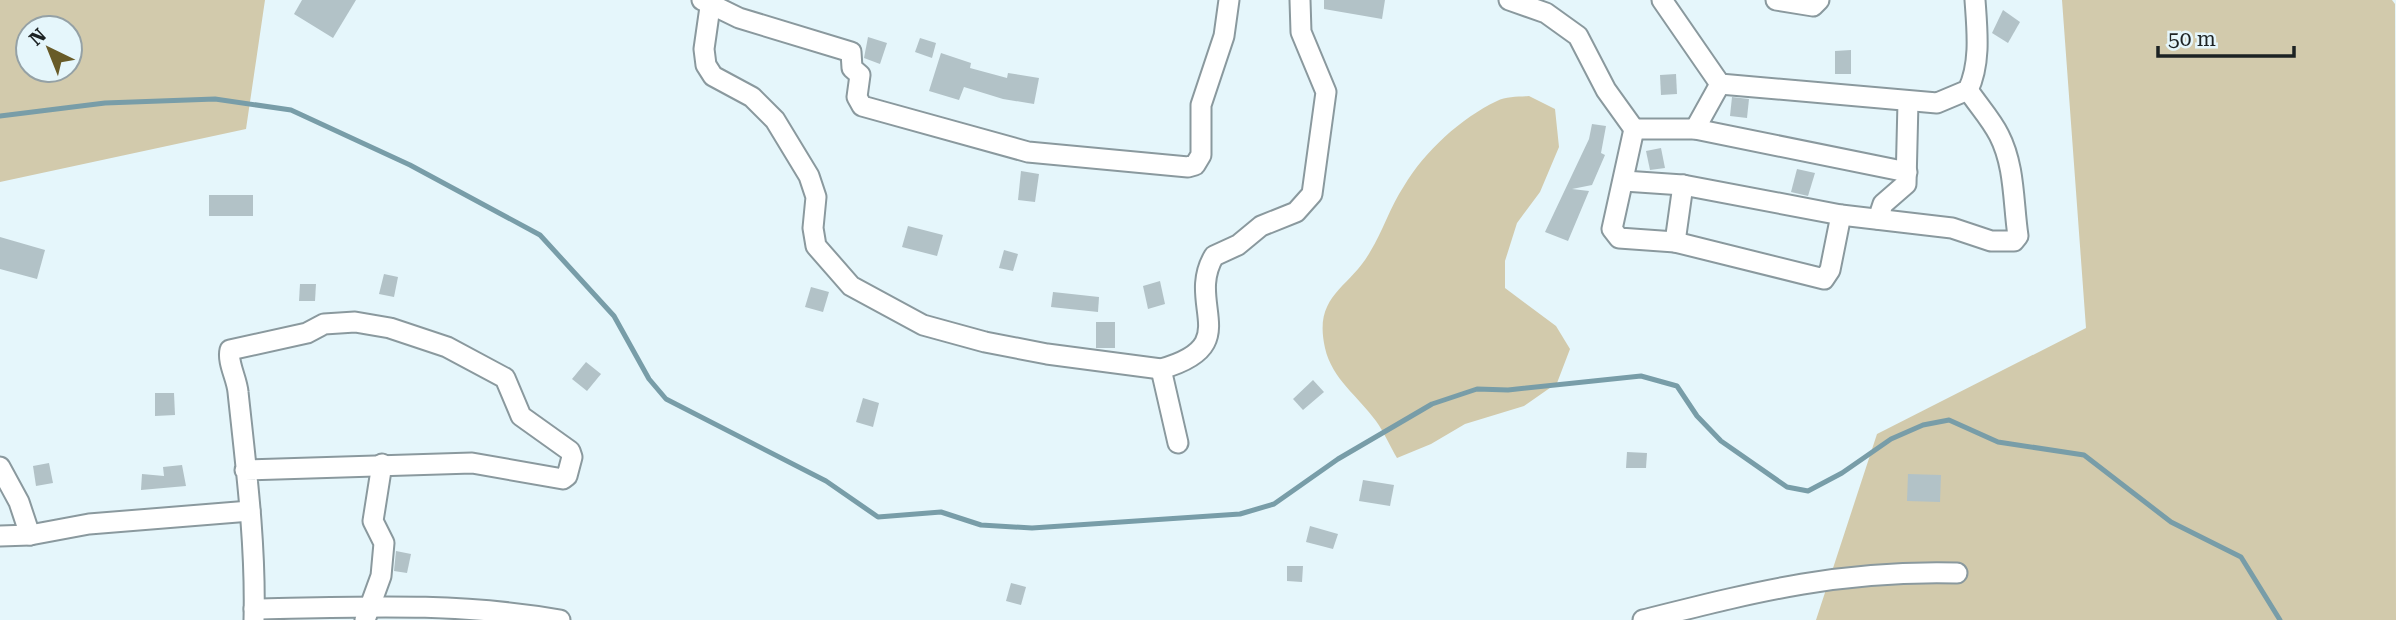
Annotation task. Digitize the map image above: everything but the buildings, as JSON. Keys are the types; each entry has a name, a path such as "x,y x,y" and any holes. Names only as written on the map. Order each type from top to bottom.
{"street":[{"path":"1229,0 1224,36 1201,105 1201,155 1195,165 1188,166 1028,152 862,106 857,97 860,75 852,68 851,52 707,2 706,65 713,76 752,97 775,120 809,176 816,197 813,228 816,246 851,286 923,324 985,342 1047,354 1161,369 1178,364 1203,349 1209,336 1207,279 1214,256 1238,245 1261,226 1296,212 1312,194 1326,92 1301,32 1300,0"},
{"path":"1509,0 1546,13 1578,36 1606,90 1634,129 1612,229 1614,235 1675,242 1824,279 1830,270 1841,215"},
{"path":"1662,0 1720,84 1937,103 1968,90 1973,79 1978,39 1975,0"},
{"path":"1776,0 1805,6 1813,6 1819,0"},
{"path":"1695,129 1720,84"},
{"path":"1624,181 1683,185 1841,215 1952,228 2005,243 2014,241 2018,236 2014,189 1999,135 1968,90"},
{"path":"1878,219 1887,199 1902,190 1907,172 1908,102"},
{"path":"1634,129 1695,129 1778,148 1907,172"},
{"path":"1675,242 1683,185"},
{"path":"245,470 472,463 563,479 572,457 570,451 521,416 505,378 447,347 390,328 346,322 324,324 307,333 229,351 238,387 245,470 250,511 254,615 447,607 560,620"},
{"path":"1161,369 1178,443"},
{"path":"367,612 381,576 384,543 373,521 382,464"},
{"path":"0,467 19,502 30,535"},
{"path":"0,536 30,535 89,524 250,511"},
{"path":"1643,620 1748,592 1812,580 1902,571 1957,573"}],"shaded area":[{"path":"0,0 265,0 246,129 0,182"},
{"path":"2062,0 2392,0 2395,4 2396,620 1816,620 1877,434 2086,328"},
{"path":"1529,96 1555,109 1559,147 1540,192 1517,223 1505,261 1505,288 1556,326 1570,349 1557,383 1524,406 1465,424 1431,444 1397,458 1376,421 1346,387 1328,359 1323,330 1328,304 1362,265 1404,186 1433,148 1457,126 1484,108 1504,98"}],"waterway":[{"path":"0,116 105,103 215,99 291,110 410,165 540,235 614,316 649,379 666,399 826,481 878,517 941,512 981,525 1032,528 1240,514 1274,504 1338,459 1432,404 1477,389 1508,390 1641,376 1677,386 1697,416 1721,441 1787,487 1808,491 1842,473 1891,439 1923,425 1949,420 1998,442 2084,455 2171,522 2241,557 2280,620"}]}
